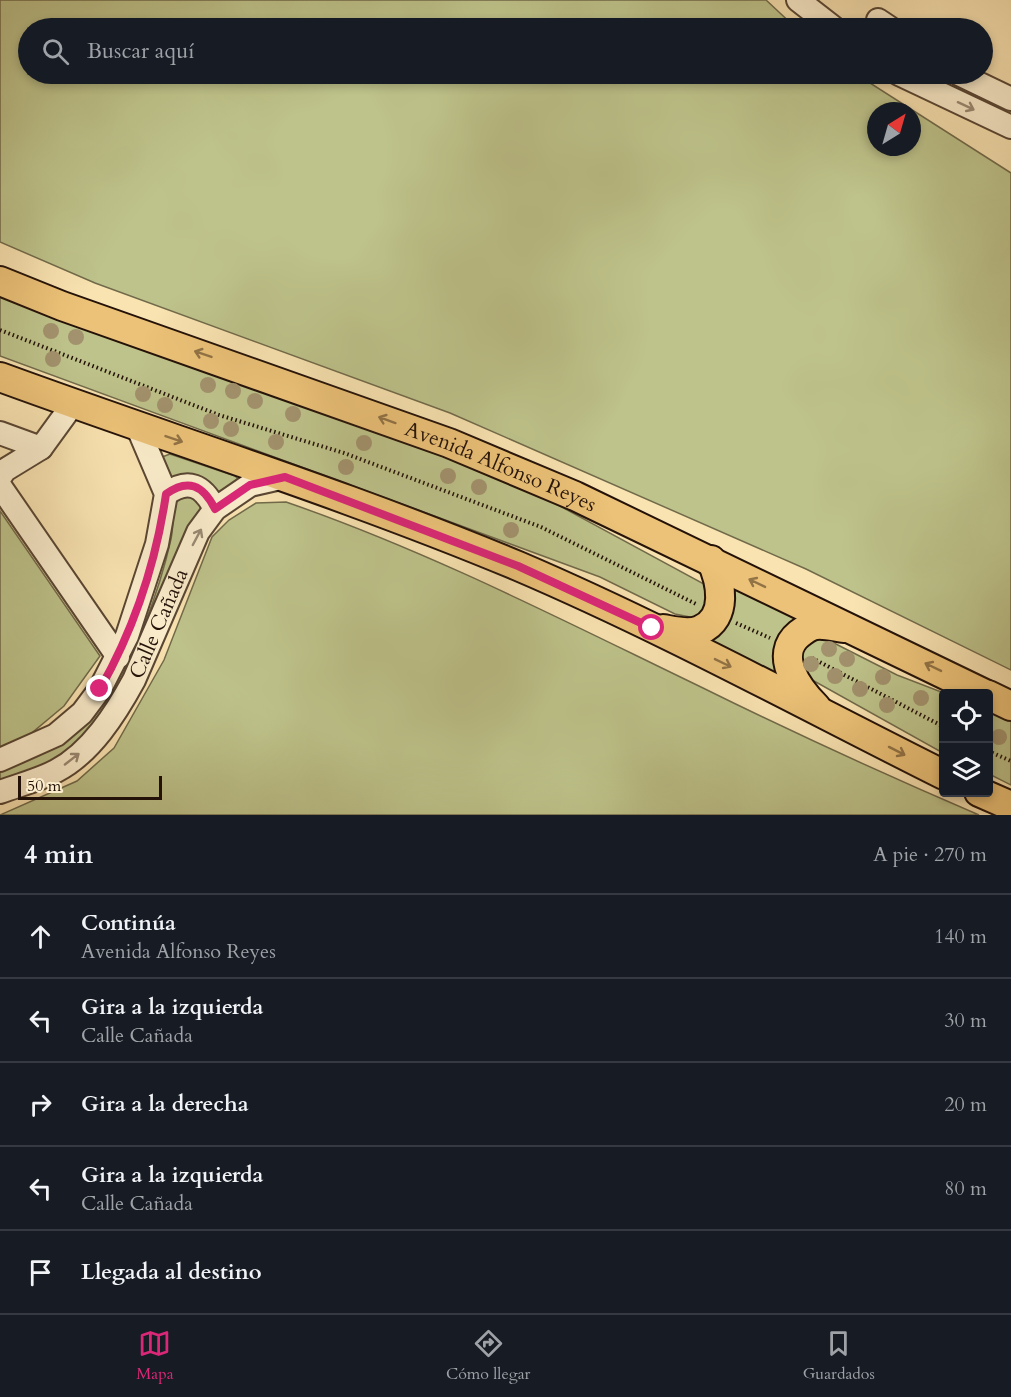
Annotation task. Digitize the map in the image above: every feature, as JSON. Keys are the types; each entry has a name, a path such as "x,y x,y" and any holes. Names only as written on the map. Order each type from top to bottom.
{"main road":[{"name":"Avenida Alfonso Reyes","path":"0,281 62,306 449,442 575,496 977,689"},
{"path":"0,377 285,477 518,566 652,628 939,772"},
{"path":"652,628 686,632 700,630 716,613 721,588 711,560"},
{"path":"823,713 794,680 788,659 789,647 795,637 814,625 856,629"},
{"name":"Avenida Alfonso Reyes","path":"993,697 1011,706"},
{"path":"990,797 1011,806"}],"street":[{"path":"798,0 821,18"},
{"path":"932,84 1011,127"},
{"path":"980,84 1011,99"},
{"path":"0,477 5,470 41,448 73,404"},
{"path":"137,426 166,494 177,485 187,484 207,495 215,509"},
{"path":"0,433 41,448"},
{"name":"Calle Cañada","path":"0,792 58,770 79,754 109,720 135,680 194,541 215,509 250,485 285,477"},
{"path":"0,486 118,657"},
{"name":"Calle Cañada","path":"0,760 56,735 82,713 100,689 118,657 157,544 166,494"}],"path":[{"path":"0,330 219,415 344,453 541,527 789,647 939,724"},
{"path":"993,753 1011,760"}],"green space":[{"path":"0,0 766,0 785,18 18,18 18,84 872,84 900,102 867,102 867,156 921,156 921,116 1011,173 1011,670 806,569 450,413 95,283 0,242"},
{"path":"0,295 230,375 521,485 704,584 710,592 707,610 695,618 675,614 600,577 0,356"},
{"path":"170,454 235,476 239,480 219,495 172,482 162,457"},
{"path":"182,495 198,497 205,512 113,709 58,761 0,785 0,772 66,733 90,713 113,687 135,648 153,602 171,539 175,498"},
{"path":"286,502 446,565 806,737 979,815 0,815 77,781 114,748 164,660 212,537 229,520 256,503"},
{"path":"0,511 100,656 64,706 28,736 0,751"},
{"path":"725,580 799,617 775,659 777,675 698,637"},
{"path":"824,638 897,675 939,691 939,751 805,676 800,648 805,641"},
{"path":"993,712 1011,719 1011,785 993,776"}],"route":[{"path":"100,689 127,636 157,544 166,494 177,485 187,484 198,488 207,495 215,509 250,485 285,477 518,566 652,628"}]}
